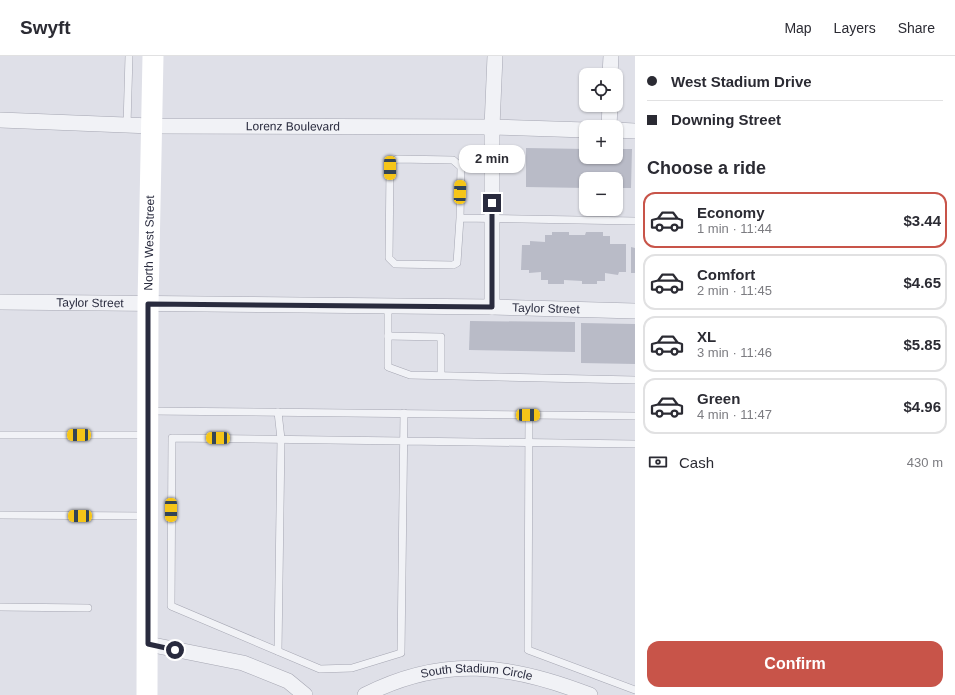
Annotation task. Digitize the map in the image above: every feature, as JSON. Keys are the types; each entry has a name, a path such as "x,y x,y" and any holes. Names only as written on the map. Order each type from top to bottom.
{"street":[{"name":"North West Street","path":"147,695 148,304 153,56"},
{"path":"492,307 492,127 495,56"},
{"path":"610,68 611,56"},
{"name":"Lorenz Boulevard","path":"0,120 151,126 492,127 579,130"},
{"path":"623,130 635,131"},
{"name":"Taylor Street","path":"0,302 492,307 635,311"},
{"path":"148,644 243,663 288,681 305,695"},
{"name":"South Stadium Circle","path":"365,695 409,676 434,671 482,668 539,677 590,695"}],"lane":[{"path":"127,125 129,56"},
{"path":"397,159 453,160 458,162 461,167 460,218 456,263 453,265 395,264 392,262 389,258 390,168 392,162 397,159"},
{"path":"460,218 635,221"},
{"path":"388,307 388,367 410,375 635,380"},
{"path":"388,336 441,337 441,375"},
{"path":"148,410 635,416"},
{"path":"278,412 281,439 278,651"},
{"path":"404,413 404,441 401,653 352,668 320,669 171,606 172,438 281,439 404,441 529,443 635,444"},
{"path":"528,415 528,650 635,690"},
{"path":"0,435 148,435"},
{"path":"0,515 148,516"},
{"path":"0,607 88,608"}],"building":[{"path":"526,148 579,149 579,164 623,164 623,149 632,149 631,188 623,188 623,172 579,172 579,188 526,187"},
{"path":"552,232 569,232 569,235 585,235 586,232 603,232 603,236 610,236 610,244 626,244 626,272 619,272 618,275 605,273 605,281 597,281 597,284 582,284 582,281 564,280 564,284 548,284 548,280 541,280 541,272 529,273 529,270 521,270 522,245 530,245 530,241 545,242 545,235 552,235"},
{"path":"631,247 635,248 635,273 631,273"},
{"path":"470,321 575,322 575,352 469,350"},
{"path":"581,323 635,324 635,364 581,363"}],"route":[{"path":"175,650 148,644 148,304 492,307 492,203"}]}
